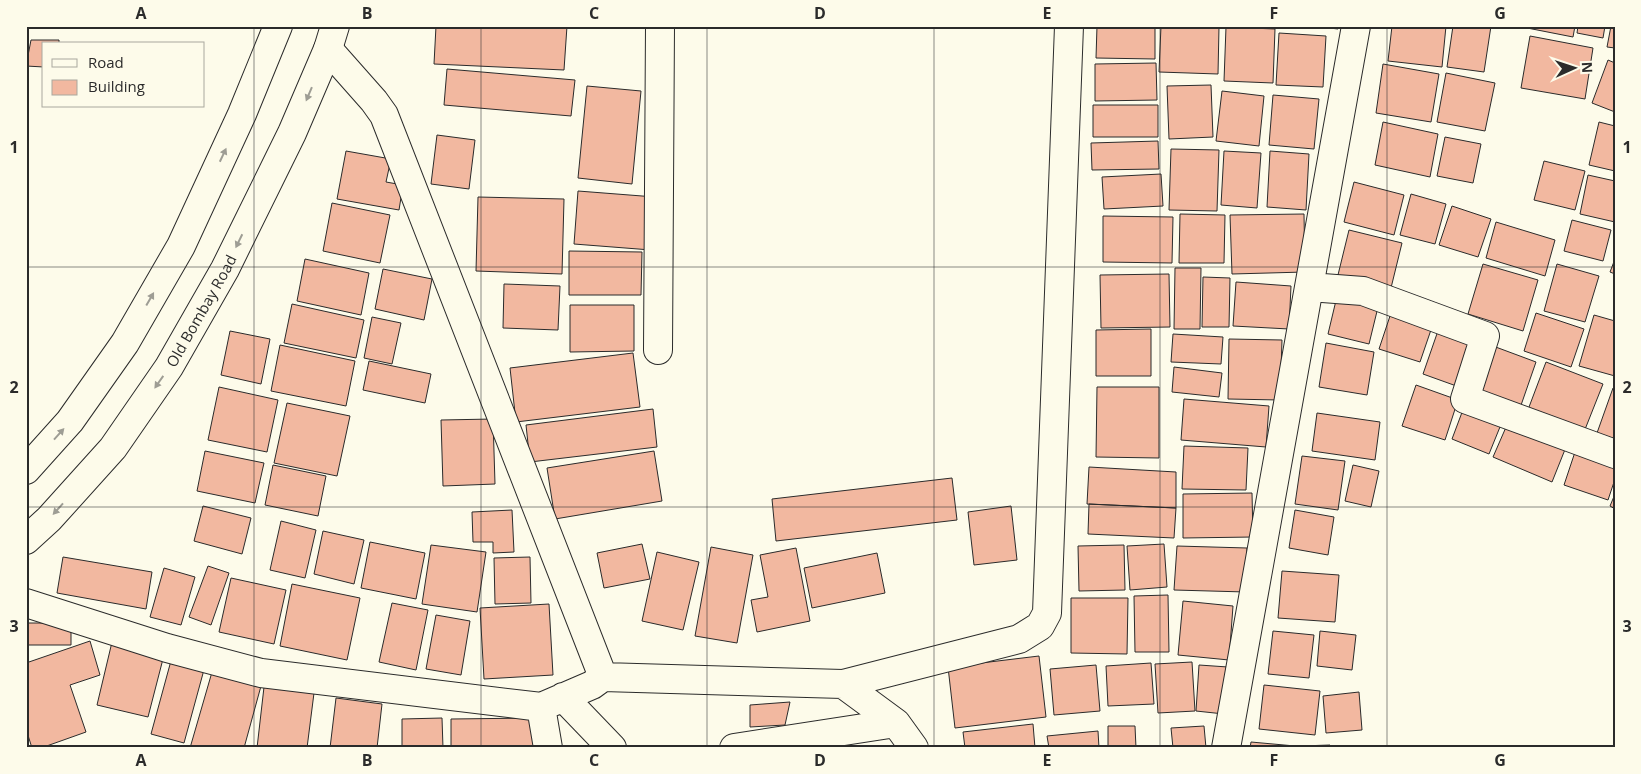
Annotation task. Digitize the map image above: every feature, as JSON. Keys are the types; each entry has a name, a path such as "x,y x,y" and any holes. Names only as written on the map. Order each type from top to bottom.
{"street":[{"path":"658,350 660,26"},
{"path":"26,602 166,648 261,673 552,702 592,686 603,677 843,684 1018,638 1040,626 1047,612 1069,26"},
{"path":"1226,748 1356,26"},
{"path":"26,470 70,422 125,343 181,246 242,114 277,28"},
{"path":"332,38 384,115 603,677"},
{"name":"Old Bombay Road","path":"26,540 49,519 113,448 169,367 225,269 292,133 332,38"},
{"path":"1309,287 1363,291 1484,336 1466,399 1615,454"},
{"path":"843,684 896,723 914,748"},
{"path":"548,748 552,702"},
{"path":"552,702 612,748"},
{"path":"734,748 896,723"}],"building":[{"path":"436,26 567,26 564,70 434,64"},
{"path":"1097,26 1155,26 1155,59 1096,58"},
{"path":"1161,26 1219,27 1218,74 1159,72"},
{"path":"1313,26 1338,26 1338,29"},
{"path":"1392,26 1446,26 1442,67 1388,61"},
{"path":"1453,26 1491,26 1484,72 1447,67"},
{"path":"1517,26 1575,26 1573,37"},
{"path":"1578,26 1605,26 1603,38 1577,33"},
{"path":"1611,26 1615,26 1615,48 1607,47"},
{"path":"1226,27 1275,29 1273,83 1224,81"},
{"path":"1279,33 1326,36 1323,87 1276,85"},
{"path":"1530,36 1593,48 1585,99 1521,88"},
{"path":"31,40 59,40 59,42 42,42 42,67 26,66"},
{"path":"1608,60 1615,63 1615,112 1592,103"},
{"path":"1156,63 1157,100 1095,101 1095,64"},
{"path":"1383,64 1439,74 1431,122 1376,113"},
{"path":"447,69 575,80 571,116 444,105"},
{"path":"1446,73 1495,83 1485,131 1437,122"},
{"path":"1211,85 1213,137 1169,139 1167,86"},
{"path":"587,86 641,91 632,184 578,178"},
{"path":"1222,91 1264,96 1259,146 1216,141"},
{"path":"1273,95 1319,99 1314,149 1269,145"},
{"path":"1093,105 1158,105 1158,137 1093,137"},
{"path":"1383,122 1438,134 1430,177 1375,165"},
{"path":"1599,122 1615,126 1615,171 1589,165"},
{"path":"437,135 475,140 469,189 431,184"},
{"path":"1445,137 1481,144 1473,183 1437,176"},
{"path":"1158,141 1159,169 1092,170 1091,143"},
{"path":"1171,149 1219,150 1217,211 1169,210"},
{"path":"346,151 391,159 386,182 403,185 399,210 337,199"},
{"path":"1224,151 1261,153 1257,208 1221,205"},
{"path":"1270,151 1309,154 1306,210 1267,207"},
{"path":"1544,161 1585,171 1575,210 1534,200"},
{"path":"1161,174 1163,206 1104,209 1102,177"},
{"path":"1588,175 1615,181 1615,222 1580,214"},
{"path":"1354,182 1404,195 1394,235 1344,222"},
{"path":"578,191 655,197 651,250 574,244"},
{"path":"1411,194 1446,204 1435,244 1400,235"},
{"path":"478,197 564,199 562,274 476,271"},
{"path":"332,203 390,215 380,263 323,251"},
{"path":"1452,206 1491,219 1478,257 1439,245"},
{"path":"1180,214 1225,215 1224,263 1179,263"},
{"path":"1304,214 1305,272 1232,274 1230,215"},
{"path":"1103,216 1173,217 1172,263 1103,262"},
{"path":"1572,220 1611,230 1603,261 1564,251"},
{"path":"1496,222 1555,240 1545,276 1486,258"},
{"path":"1349,230 1402,243 1390,292 1337,279"},
{"path":"569,251 642,252 641,295 569,295"},
{"path":"305,259 369,273 361,315 297,301"},
{"path":"1615,259 1615,274 1610,272"},
{"path":"1483,264 1538,280 1523,331 1468,314"},
{"path":"1557,264 1599,276 1585,322 1544,311"},
{"path":"1175,268 1201,268 1200,329 1174,329"},
{"path":"383,269 432,279 424,320 375,309"},
{"path":"1169,274 1170,327 1101,328 1100,275"},
{"path":"1203,277 1230,278 1229,327 1202,327"},
{"path":"1236,282 1291,286 1289,329 1233,326"},
{"path":"504,284 560,286 558,330 503,328"},
{"path":"1338,292 1379,303 1369,344 1328,334"},
{"path":"292,304 364,320 356,358 284,343"},
{"path":"570,305 634,305 634,351 570,352"},
{"path":"1393,307 1434,321 1420,362 1379,349"},
{"path":"1536,313 1584,329 1571,367 1524,351"},
{"path":"1594,315 1615,321 1615,376 1579,366"},
{"path":"372,317 401,323 392,364 364,358"},
{"path":"1440,325 1480,339 1462,388 1423,374"},
{"path":"1151,329 1151,376 1096,376 1096,330"},
{"path":"230,331 270,339 261,384 221,375"},
{"path":"1173,334 1223,337 1221,364 1171,362"},
{"path":"1229,339 1282,340 1280,400 1228,399"},
{"path":"1326,343 1374,352 1367,395 1319,387"},
{"path":"280,345 355,361 346,406 271,391"},
{"path":"1493,346 1536,362 1519,411 1476,396"},
{"path":"633,353 640,407 516,422 510,368"},
{"path":"369,361 431,374 425,403 363,390"},
{"path":"1546,362 1603,384 1582,437 1526,415"},
{"path":"1174,367 1222,373 1219,397 1172,392"},
{"path":"1416,385 1458,400 1445,440 1402,426"},
{"path":"219,387 278,400 267,452 208,440"},
{"path":"1097,387 1159,387 1159,458 1096,457"},
{"path":"1613,388 1615,389 1615,439 1597,433"},
{"path":"1184,399 1269,406 1266,447 1181,440"},
{"path":"287,403 350,416 337,476 274,463"},
{"path":"1464,407 1502,422 1489,454 1452,439"},
{"path":"653,409 657,447 530,462 526,425"},
{"path":"1317,413 1380,422 1375,460 1312,451"},
{"path":"1510,418 1568,442 1552,482 1493,457"},
{"path":"493,419 495,484 443,486 441,420"},
{"path":"1184,446 1248,448 1246,490 1182,489"},
{"path":"205,451 264,463 255,503 197,491"},
{"path":"654,451 662,501 555,519 547,468"},
{"path":"1575,452 1615,464 1615,479 1608,500 1564,485"},
{"path":"1302,456 1345,461 1338,510 1295,504"},
{"path":"273,465 326,476 318,516 265,505"},
{"path":"1353,465 1379,471 1371,507 1345,501"},
{"path":"1089,467 1176,472 1176,508 1087,504"},
{"path":"952,478 957,520 776,541 772,499"},
{"path":"1252,493 1253,537 1183,538 1183,494"},
{"path":"1615,494 1615,509 1610,506"},
{"path":"1089,504 1176,508 1174,538 1088,534"},
{"path":"203,506 251,518 242,554 194,541"},
{"path":"1011,506 1017,560 974,565 968,512"},
{"path":"512,510 514,552 493,553 493,542 473,542 472,512"},
{"path":"1295,510 1334,517 1328,555 1289,548"},
{"path":"281,521 316,530 305,578 270,570"},
{"path":"323,531 364,540 354,584 314,574"},
{"path":"370,542 425,553 416,599 361,588"},
{"path":"642,544 650,579 604,588 597,553"},
{"path":"1164,544 1167,587 1130,590 1127,546"},
{"path":"431,545 486,552 477,612 422,604"},
{"path":"1124,545 1125,590 1079,591 1078,546"},
{"path":"1177,546 1247,548 1246,592 1174,590"},
{"path":"711,547 753,555 737,643 695,636"},
{"path":"796,548 810,621 757,632 751,600 768,597 760,555"},
{"path":"657,552 699,562 683,630 642,621"},
{"path":"877,553 885,593 812,608 804,568"},
{"path":"63,557 152,572 146,609 57,593"},
{"path":"530,557 531,603 495,604 494,558"},
{"path":"208,566 229,573 211,625 189,617"},
{"path":"164,568 195,577 181,625 150,617"},
{"path":"1282,571 1339,575 1335,622 1278,618"},
{"path":"231,578 286,590 274,644 219,632"},
{"path":"292,584 360,598 347,660 280,646"},
{"path":"1168,595 1169,652 1135,652 1134,596"},
{"path":"1071,598 1128,598 1127,654 1071,653"},
{"path":"1183,601 1233,606 1229,660 1178,655"},
{"path":"392,603 428,610 416,670 379,662"},
{"path":"549,604 553,675 484,679 480,608"},
{"path":"436,615 470,621 461,675 426,669"},
{"path":"26,623 71,623 71,645 26,645"},
{"path":"1273,631 1314,635 1309,678 1268,674"},
{"path":"1320,631 1356,635 1352,670 1317,666"},
{"path":"90,641 100,675 70,685 86,732 41,748 32,748 26,729 26,663"},
{"path":"112,642 164,655 148,717 97,705"},
{"path":"1039,656 1046,717 955,728 948,667"},
{"path":"172,657 205,666 184,743 151,734"},
{"path":"1192,662 1195,711 1158,713 1155,664"},
{"path":"1151,663 1154,704 1108,706 1106,666"},
{"path":"1096,665 1100,711 1054,715 1050,669"},
{"path":"1199,665 1228,667 1224,714 1196,711"},
{"path":"212,672 261,686 244,748 190,748"},
{"path":"1264,685 1320,691 1315,735 1259,729"},
{"path":"264,687 314,693 307,748 257,748"},
{"path":"1359,692 1362,730 1326,733 1323,696"},
{"path":"336,698 382,704 377,748 330,748"},
{"path":"790,702 785,725 750,727 750,705"},
{"path":"442,718 443,748 402,748 402,719"},
{"path":"535,718 536,748 451,748 451,719"},
{"path":"1033,724 1035,748 965,748 963,732"},
{"path":"1108,726 1135,726 1136,748 1108,748"},
{"path":"1204,726 1206,748 1173,748 1171,728"},
{"path":"1098,731 1099,748 1049,748 1047,736"},
{"path":"1251,742 1295,746 1295,748 1250,748"},
{"path":"1330,745 1330,748 1301,748 1301,746"},
{"path":"1546,746 1546,748 1500,747"}]}
